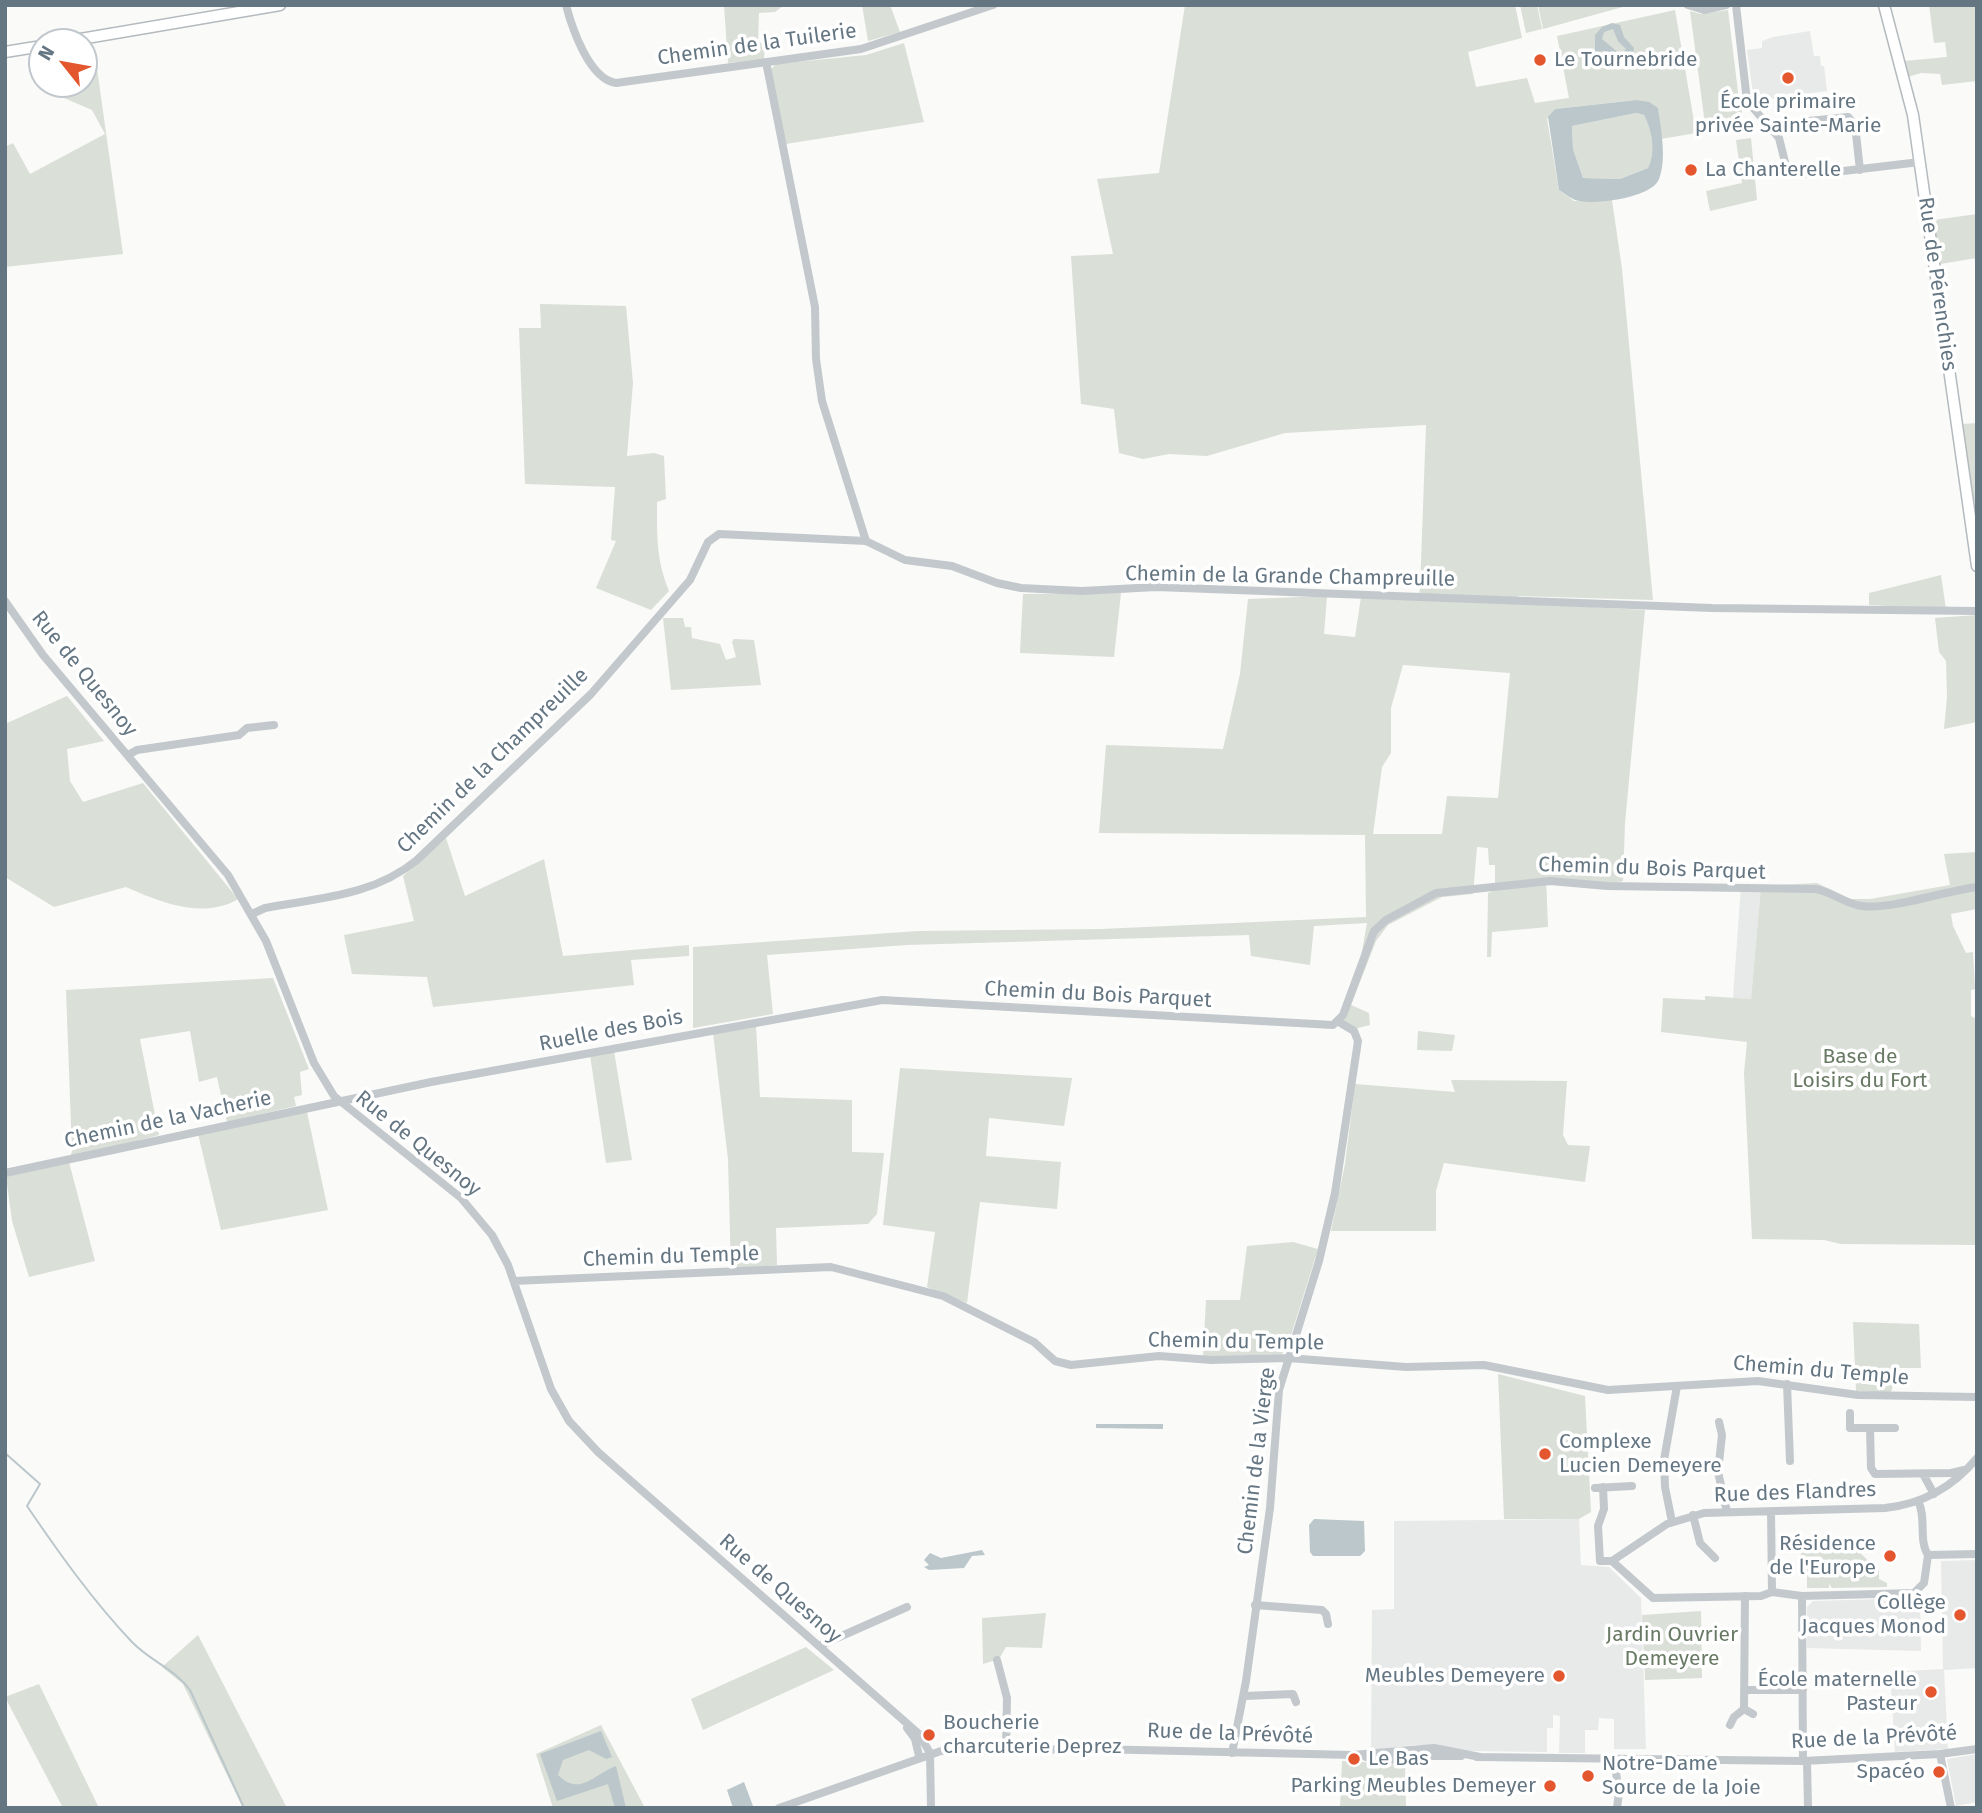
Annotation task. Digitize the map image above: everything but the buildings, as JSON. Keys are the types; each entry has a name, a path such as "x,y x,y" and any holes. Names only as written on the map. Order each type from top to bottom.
{"main road":[{"path":"98,36 280,5"},
{"name":"Rue de Pérenchies","path":"1884,5 1891,40 1909,93 1977,566"},
{"path":"5,52 28,48"}],"street":[{"name":"Chemin de la Tuilerie","path":"566,5 575,34 596,71 613,83 873,46 993,5"},
{"path":"1688,5 1703,10 1726,5"},
{"path":"1736,5 1747,101 1780,141 1784,170 1790,175 1920,162"},
{"path":"766,62 815,307 816,359 822,401 866,541"},
{"path":"1775,132 1789,123 1848,117 1855,125 1860,170"},
{"name":"Chemin de la Grande Champreuille","path":"656,619 694,574 708,542 715,535 748,533 866,541 905,560 952,566 997,583 1042,590 1094,591 1156,587 1721,608 1977,611"},
{"name":"Rue de Quesnoy","path":"5,601 43,655 216,858 252,914 318,1071 339,1101 471,1208 496,1240 514,1281 548,1384 576,1430 919,1734 930,1753"},
{"name":"Chemin de la Champreuille","path":"252,914 265,908 369,888 412,865 583,702 656,619"},
{"path":"128,755 138,750 239,735 247,728 274,725"},
{"name":"Chemin du Bois Parquet","path":"892,1000 1317,1025 1339,1022 1374,931 1386,920 1436,893 1550,881 1607,886 1820,890 1852,904 1871,907 1977,887"},
{"name":"Ruelle des Bois","path":"339,1101 723,1027 892,1000"},
{"name":"Chemin de la Vierge","path":"1232,1753 1244,1696 1273,1483 1278,1396 1322,1251 1348,1117 1358,1041 1354,1031 1339,1022"},
{"name":"Chemin de la Vacherie","path":"5,1173 339,1101"},
{"name":"Chemin du Temple","path":"514,1281 684,1276 827,1267 943,1296 1034,1342 1052,1359 1067,1365 1153,1356 1211,1360 1288,1358 1406,1367 1496,1366 1608,1390 1728,1381 1787,1384 1858,1395 1977,1397"},
{"path":"1787,1384 1790,1461"},
{"path":"1672,1522 1665,1492 1664,1460 1677,1385"},
{"path":"1850,1413 1850,1428 1895,1428"},
{"path":"1719,1422 1722,1435 1718,1472 1727,1512"},
{"path":"1870,1428 1874,1473 1929,1476 1966,1469"},
{"name":"Rue des Flandres","path":"1612,1561 1672,1522 1693,1515 1885,1508 1918,1501 1953,1483 1977,1458"},
{"path":"1929,1476 1934,1494"},
{"path":"1632,1486 1599,1487 1604,1511 1598,1526 1600,1561 1612,1561 1653,1598 1745,1596 1772,1592 1779,1595 1916,1593 1924,1583 1928,1555 1924,1545 1923,1512 1918,1501"},
{"path":"1771,1511 1772,1592"},
{"path":"1693,1515 1700,1543 1715,1559"},
{"path":"1928,1555 1977,1554"},
{"path":"1802,1595 1808,1808"},
{"path":"1744,1709 1745,1596"},
{"path":"1255,1605 1322,1610 1326,1614 1328,1624"},
{"path":"819,1646 907,1607"},
{"path":"997,1660 1007,1698 1006,1750"},
{"path":"1744,1690 1803,1690"},
{"path":"1244,1696 1293,1694 1296,1702"},
{"name":"Rue de Quesnoy","path":"880,1700 911,1733 919,1756"},
{"path":"1744,1709 1753,1714"},
{"path":"1730,1725 1734,1717 1744,1709"},
{"name":"Rue de la Prévôté","path":"779,1808 930,1753 1006,1750 1353,1755 1381,1761 1416,1755 1805,1761 1940,1754 1977,1749"},
{"path":"930,1753 931,1808"},
{"path":"1940,1754 1951,1808"},
{"path":"1614,1760 1617,1808"}],"shaded area":[{"path":"1612,23 1620,25 1624,37 1634,48 1632,57 1625,62 1611,58 1604,51 1595,52 1595,35 1602,27","holes":["1613,29 1618,41 1626,49 1621,55 1602,39 1604,32"]},
{"name":"École primaire privée Sainte-Marie","path":"1810,31 1814,56 1820,56 1821,66 1824,66 1827,91 1754,101 1747,50 1762,48 1762,41 1773,37"},
{"path":"1636,100 1649,102 1658,108 1663,153 1659,179 1654,186 1633,196 1592,202 1573,199 1559,190 1548,117 1555,109","holes":["1636,113 1644,115 1652,142 1652,156 1648,168 1620,179 1583,178 1573,149 1572,126"]},
{"path":"1741,885 1761,886 1751,999 1733,998"},
{"path":"1096,1424 1163,1424 1163,1429 1096,1428"},
{"path":"1314,1519 1364,1521 1365,1551 1360,1556 1313,1556 1310,1552 1309,1525"},
{"path":"1579,1519 1581,1565 1609,1567 1641,1598 1646,1749 1614,1749 1614,1719 1599,1718 1598,1730 1585,1730 1585,1753 1559,1753 1560,1716 1553,1715 1553,1728 1547,1728 1547,1752 1464,1751 1441,1746 1415,1745 1371,1750 1372,1610 1394,1609 1394,1521"},
{"path":"982,1550 985,1555 972,1556 964,1568 929,1570 924,1567 929,1565 924,1560 930,1553 941,1558"},
{"path":"1977,1560 1977,1668 1944,1670 1948,1749 1895,1752 1890,1672 1943,1669 1941,1561"},
{"path":"1920,1598 1921,1651 1807,1648 1807,1607 1813,1601"},
{"path":"601,1731 612,1757 606,1759 589,1750 563,1760 558,1775 573,1784 580,1784 616,1766 626,1808 615,1808 608,1784 557,1801 540,1754"},
{"path":"1977,1754 1977,1802 1956,1806 1947,1759"},
{"path":"744,1782 753,1806 733,1808 727,1790"}],"green space":[{"path":"724,5 784,5 775,12 759,13 758,42 765,44 764,59 728,63"},
{"path":"862,5 890,5 900,32 868,41"},
{"path":"1185,5 1515,5 1522,38 1468,52 1476,87 1527,78 1535,103 1569,98 1557,36 1675,10 1696,133 1661,139 1658,108 1635,100 1555,109 1547,119 1559,190 1574,201 1612,200 1622,269 1653,600 1518,596 1517,603 1645,610 1625,823 1623,881 1615,883 1613,890 1546,878 1548,927 1492,932 1491,957 1487,957 1488,893 1495,890 1495,865 1489,865 1488,848 1477,847 1473,894 1442,897 1388,925 1376,941 1351,1005 1369,1013 1370,1025 1354,1029 1340,1017 1358,973 1367,923 1314,926 1310,965 1251,956 1249,935 907,945 767,955 773,1014 693,1028 693,947 918,931 1101,929 1366,917 1365,835 1099,833 1106,745 1223,749 1240,674 1248,599 1327,596 1324,634 1355,637 1361,597 1418,600 1420,589 1426,425 1285,433 1207,456 1169,454 1143,459 1119,453 1114,409 1081,404 1071,256 1113,254 1097,179 1159,173","holes":["1403,665 1510,673 1498,798 1447,796 1442,834 1373,834 1382,767 1391,753 1391,708"]},
{"path":"1520,5 1537,5 1542,29 1526,33"},
{"path":"1538,5 1630,5 1543,29"},
{"path":"1929,5 1977,5 1977,81 1942,85 1940,74 1921,73 1908,77 1904,61 1947,57 1945,42 1934,43"},
{"path":"1728,10 1739,100 1743,106 1738,128 1714,133 1705,124 1690,11 1701,14"},
{"path":"904,43 924,122 786,144 770,70 776,64 866,55"},
{"path":"98,75 123,254 5,267 5,147 13,143 30,174 105,134 92,110 64,98 98,98"},
{"path":"1636,113 1644,115 1651,134 1652,155 1648,168 1620,179 1583,178 1573,149 1572,126"},
{"path":"1751,138 1757,200 1710,211 1706,191 1742,183 1736,140"},
{"path":"1926,171 1934,220 1977,214 1977,258 1940,264 1961,410 1950,412 1919,191"},
{"path":"540,304 626,306 633,383 627,456 654,453 664,456 666,499 657,502 657,537 659,558 669,591 651,610 596,588 616,541 611,540 615,487 525,484 519,328 541,328"},
{"path":"1977,423 1977,502 1972,503 1963,424"},
{"path":"1941,575 1946,609 1869,605 1869,593"},
{"path":"1121,593 1114,657 1020,653 1023,594"},
{"path":"1977,615 1977,722 1944,729 1946,661 1939,652 1935,618"},
{"path":"663,618 683,618 685,627 691,627 692,638 720,644 726,660 736,657 732,642 734,639 754,640 761,685 671,690"},
{"path":"67,696 104,741 67,749 70,781 83,802 143,783 238,899 211,908 196,908 167,903 126,887 54,907 5,877 5,724"},
{"path":"446,838 465,896 544,859 563,956 689,945 689,956 631,960 634,985 433,1007 427,977 352,974 344,935 414,921 403,876"},
{"name":"Base de Loisirs du Fort","path":"1977,852 1977,909 1951,914 1953,926 1966,953 1973,952 1975,989 1971,990 1971,1016 1977,1019 1977,1245 1841,1244 1824,1240 1752,1239 1744,1073 1747,1042 1661,1032 1663,998 1705,1000 1705,996 1751,999 1761,886 1817,883 1850,899 1870,899 1950,885 1944,854"},
{"path":"273,978 309,1069 300,1072 302,1095 294,1097 296,1106 227,1122 217,1077 199,1082 190,1031 140,1039 159,1135 69,1159 72,1152 66,990"},
{"path":"756,1026 760,1097 852,1100 852,1152 884,1153 877,1214 868,1224 776,1228 777,1265 731,1270 728,1159 713,1033"},
{"path":"1418,1031 1455,1035 1452,1051 1417,1050"},
{"path":"614,1051 632,1160 606,1163 590,1055"},
{"path":"900,1068 1072,1078 1064,1126 989,1118 986,1156 1061,1162 1057,1209 980,1202 967,1303 927,1287 935,1232 883,1225"},
{"path":"1451,1080 1567,1081 1563,1135 1568,1145 1590,1146 1585,1182 1444,1163 1436,1191 1436,1231 1331,1231 1345,1164 1355,1084 1455,1092"},
{"path":"307,1112 328,1210 221,1230 198,1134"},
{"path":"69,1162 95,1261 29,1277 12,1221 6,1176"},
{"path":"1293,1242 1318,1249 1288,1345 1282,1354 1203,1357 1206,1300 1240,1300 1247,1246"},
{"path":"1853,1322 1919,1324 1921,1368 1897,1368 1891,1393 1856,1391"},
{"name":"Complexe Lucien Demeyere","path":"1498,1374 1585,1396 1591,1512 1579,1519 1504,1519"},
{"path":"1814,1537 1822,1548 1830,1548 1834,1540 1842,1540 1847,1547 1854,1547 1879,1571 1879,1579 1887,1583 1887,1587 1832,1588 1829,1584 1829,1588 1807,1588 1807,1561 1798,1558"},
{"name":"Jardin Ouvrier Demeyere","path":"1701,1611 1702,1678 1645,1680 1642,1615"},
{"path":"1046,1613 1042,1648 1006,1647 999,1659 983,1664 982,1618"},
{"path":"198,1635 287,1808 243,1808 183,1684 162,1667"},
{"path":"806,1647 834,1670 703,1730 691,1699"},
{"path":"39,1684 99,1808 63,1808 5,1697"},
{"path":"601,1725 645,1808 553,1808 536,1754"},
{"path":"1342,1761 1405,1764 1406,1808 1340,1808"}],"waterway":[{"path":"5,1453 40,1484 27,1506 90,1593 132,1642 177,1676 190,1690 244,1808"}],"place":[{"name":"Le Tournebride","path":"1540,60"},
{"name":"École primaire privée Sainte-Marie","path":"1788,78"},
{"name":"La Chanterelle","path":"1691,170"},
{"name":"Complexe Lucien Demeyere","path":"1545,1454"},
{"name":"Résidence de l'Europe","path":"1890,1556"},
{"name":"Collège Jacques Monod","path":"1960,1615"},
{"name":"Meubles Demeyere","path":"1559,1676"},
{"name":"École maternelle Pasteur","path":"1931,1692"},
{"name":"Boucherie charcuterie Deprez","path":"929,1735"},
{"name":"Le Bas","path":"1354,1759"},
{"name":"Spacéo","path":"1939,1772"},
{"name":"Notre-Dame Source de la Joie","path":"1588,1776"},
{"name":"Parking Meubles Demeyer","path":"1550,1786"}]}
